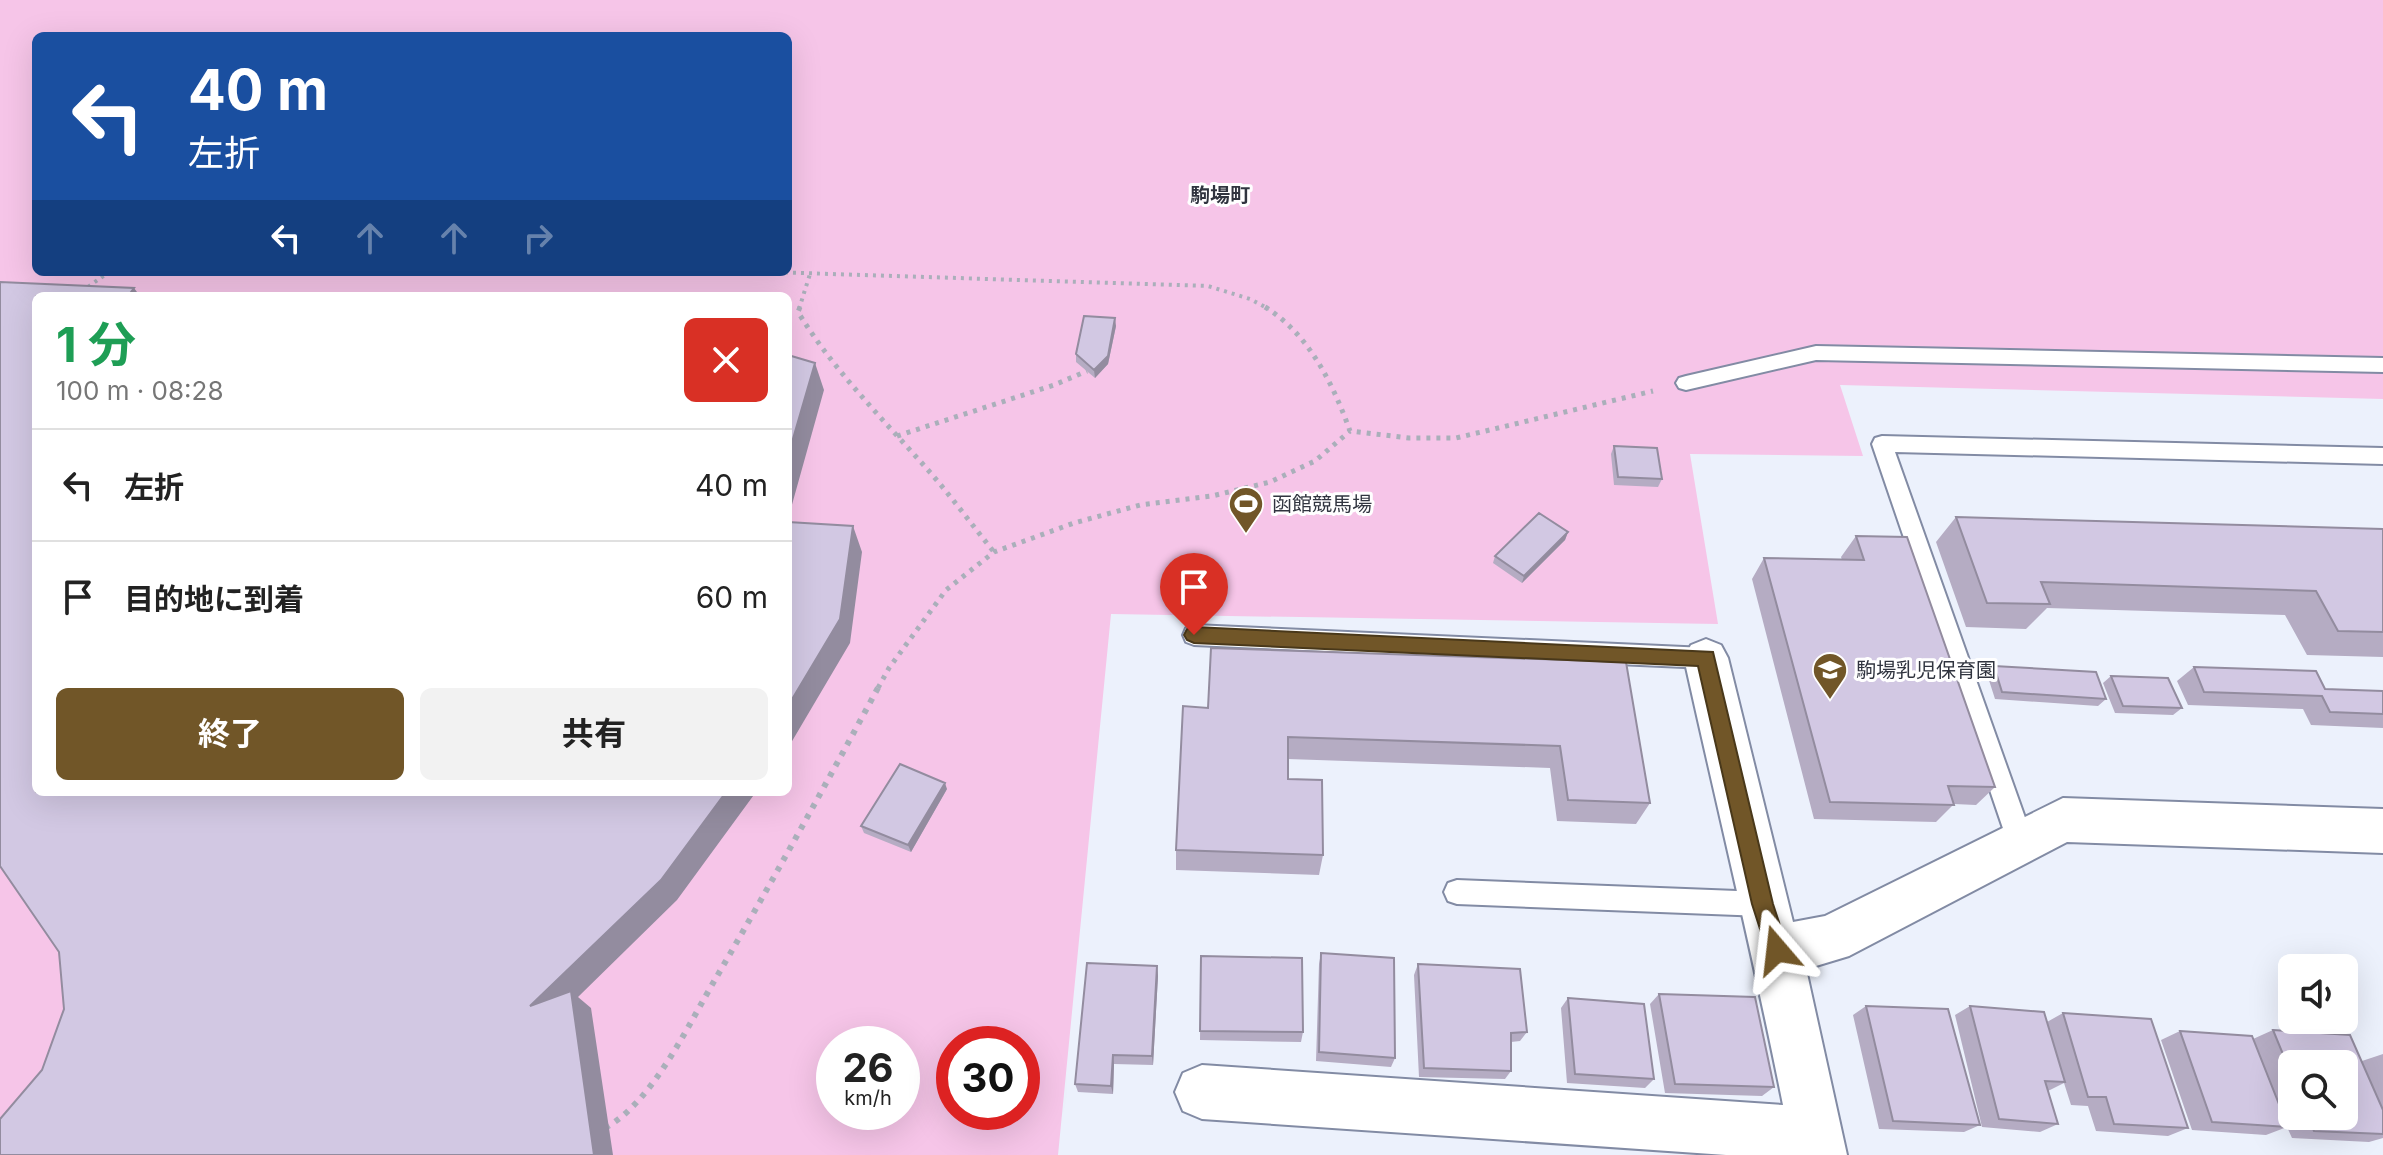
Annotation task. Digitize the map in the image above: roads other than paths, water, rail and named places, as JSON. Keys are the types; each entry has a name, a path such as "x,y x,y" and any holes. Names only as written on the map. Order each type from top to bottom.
{"street":[{"path":"1202,1092 1818,1145 1777,950 1763,904 1706,658"},
{"path":"1777,950 1831,939 2063,820 2383,831"}],"lane":[{"path":"1686,383 1816,353 2383,365"},
{"path":"2021,843 1882,444 2383,456"},
{"path":"1194,635 1706,658"},
{"path":"1457,892 1763,904"}],"place":[{"name":"函館競馬場","path":"1246,535"},
{"name":"駒場乳児保育園","path":"1830,701"}],"district":[{"name":"駒場町","path":"1220,195"}]}
